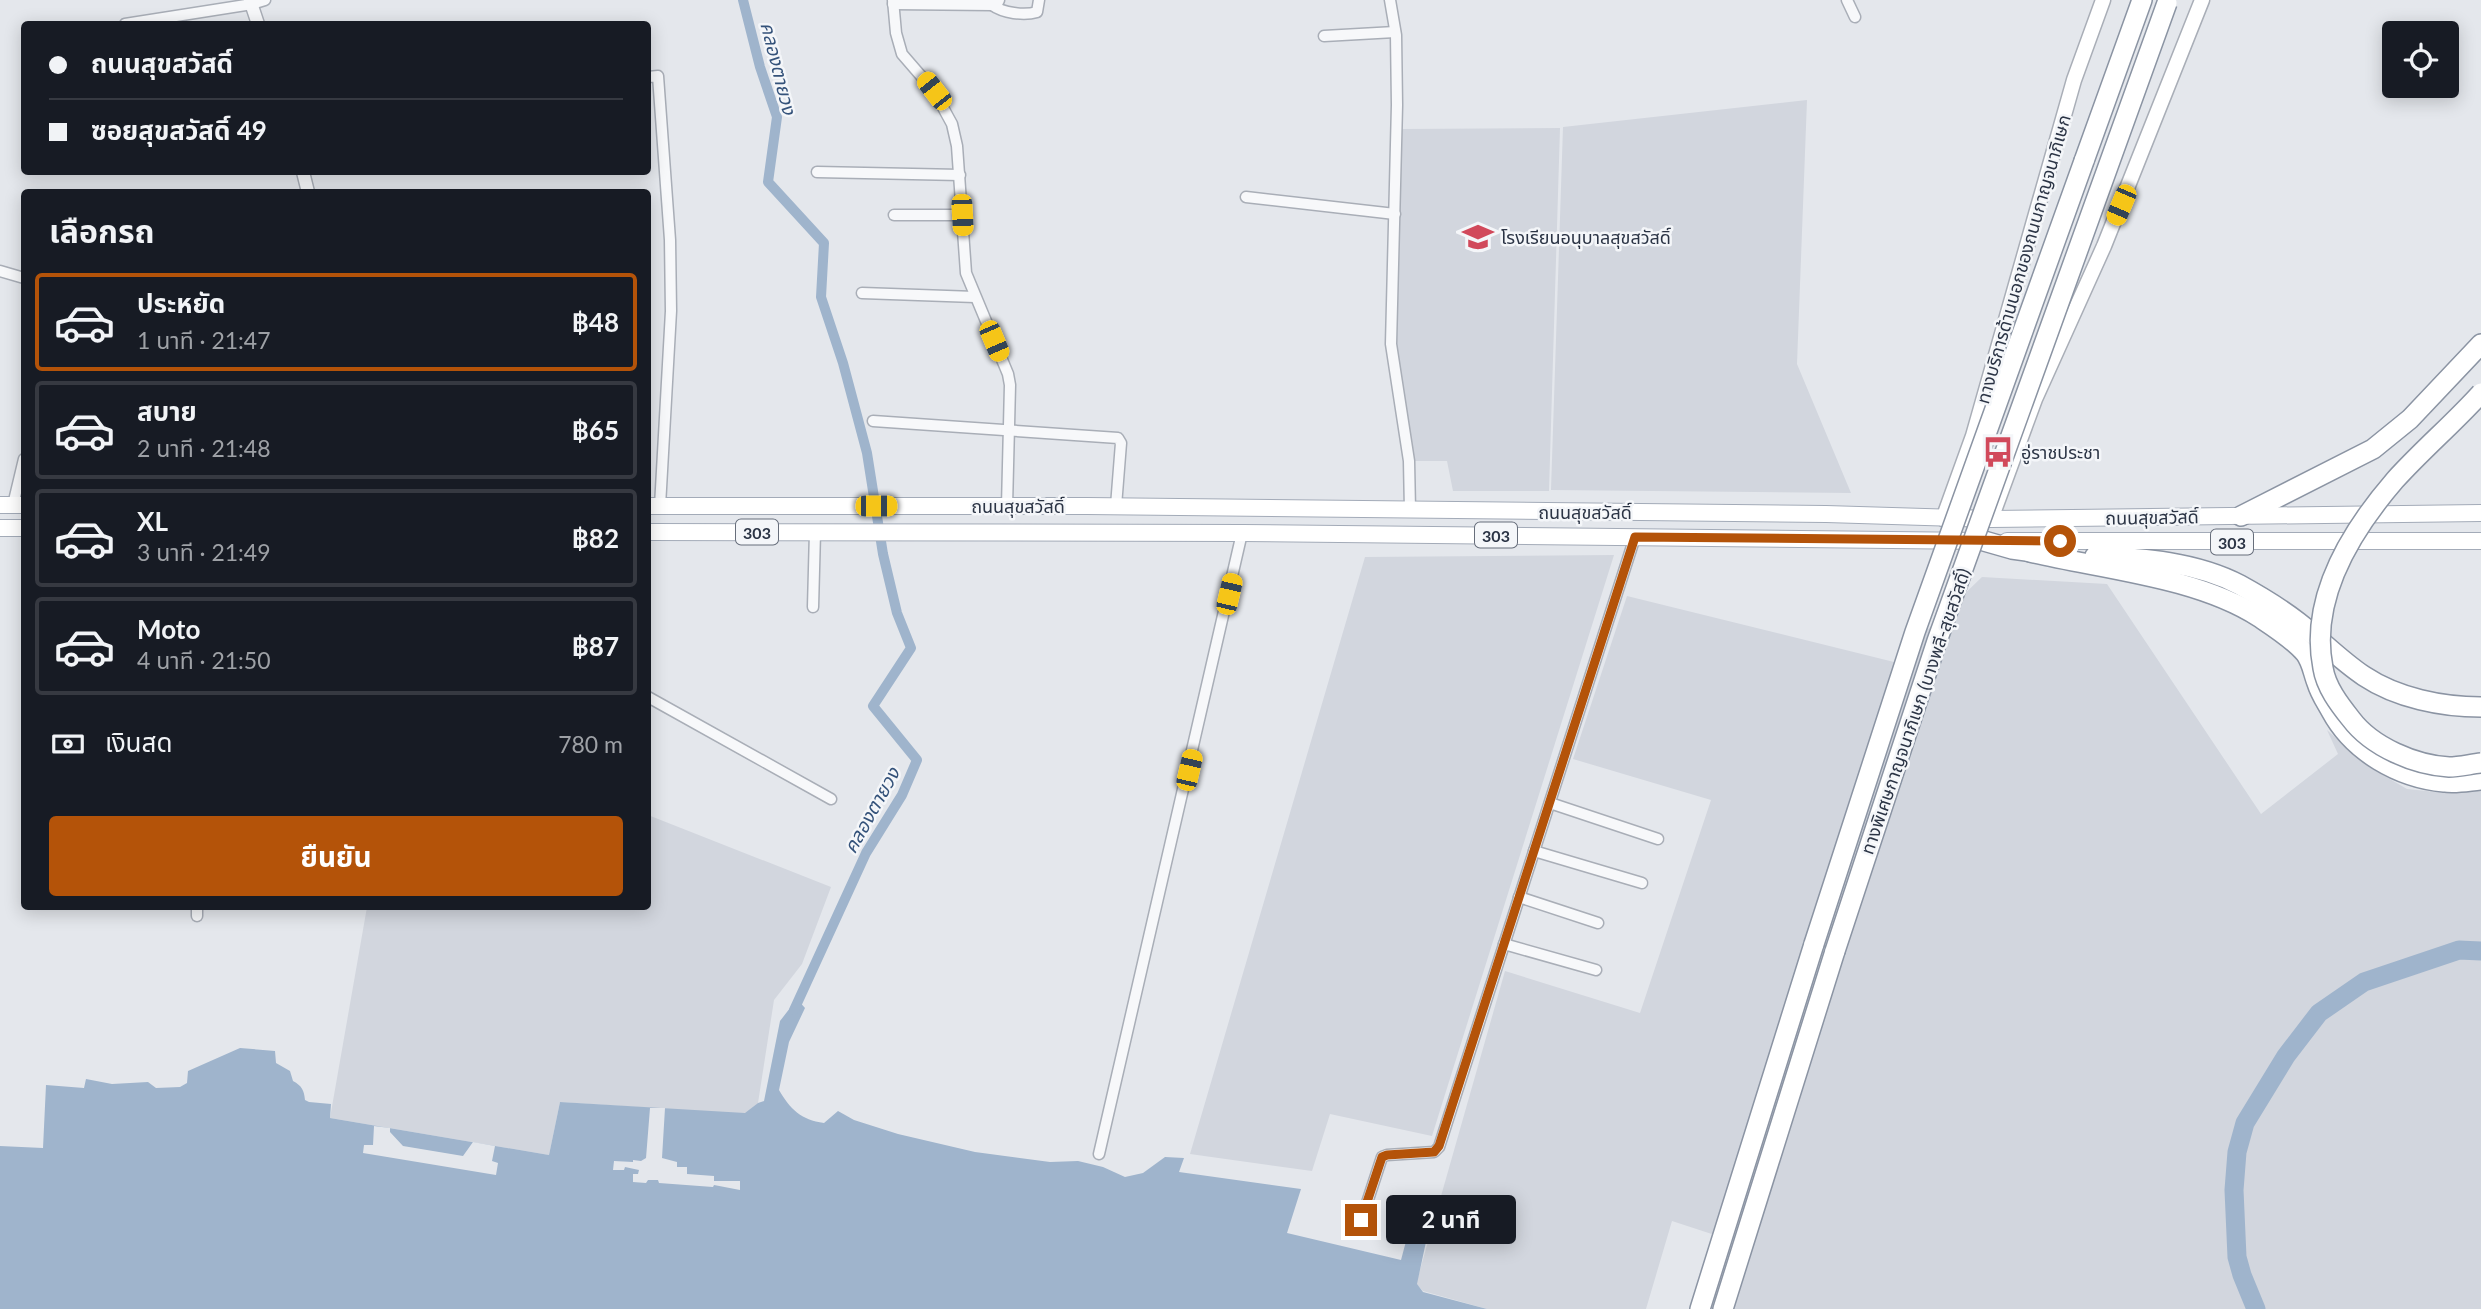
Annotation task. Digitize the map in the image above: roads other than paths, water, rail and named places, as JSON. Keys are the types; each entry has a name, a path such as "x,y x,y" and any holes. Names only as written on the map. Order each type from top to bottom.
{"highway":[{"path":"2119,66 2128,0"},
{"name":"ทางพิเศษกาญจนาภิเษก (บางพลี-สุขสวัสดิ์)","path":"1700,1309 1915,632 2142,0"},
{"name":"ทางพิเศษกาญจนาภิเษก (บางพลี-สุขสวัสดิ์)","path":"1723,1309 1835,951 1937,641 2168,1"},
{"path":"2241,516 2373,449 2410,419 2481,344"},
{"path":"2481,393 2395,480 2357,530 2336,567 2325,603 2321,630 2323,669 2335,699 2356,727 2380,745 2416,761 2449,766 2481,763"},
{"path":"1984,541 2210,591 2260,617 2307,656 2317,684 2333,715 2362,750 2408,775 2446,783 2481,780"},
{"path":"2030,552 2139,559 2192,567 2225,579 2269,602 2366,677 2401,693 2440,704 2481,707"}],"main road":[{"name":"ทางบริการด้านนอกของถนนกาญจนาภิเษก","path":"1943,519 1973,436 2067,106 2103,0"},
{"path":"1984,541 2035,399 2108,236 2202,0"},
{"name":"ถนนสุขสวัสดิ์","path":"654,506 1116,506 1826,514 1943,519 2481,513"},
{"path":"1007,506 1008,532"},
{"path":"0,528 21,528"},
{"name":"ถนนสุขสวัสดิ์","path":"651,532 1242,533 1984,541 2481,541"}],"street":[{"path":"142,21 265,0"},
{"path":"1007,506 1010,397 1008,374 966,273 957,146 944,106 902,54 898,44 893,2 996,3 1007,12 1033,15 1037,12 1039,0"},
{"path":"1390,0 1395,32 1398,105 1391,344 1409,461 1410,510"},
{"path":"1847,0 1855,17"},
{"path":"251,2 257,21"},
{"path":"1324,36 1395,32"},
{"path":"651,77 658,76 670,240 671,311 654,506"},
{"path":"817,172 960,176"},
{"path":"1246,197 1395,214"},
{"path":"894,215 962,215"},
{"path":"0,271 21,277"},
{"path":"862,293 975,297"},
{"path":"873,421 1118,438 1121,443 1116,506"},
{"path":"12,505 21,470"},
{"path":"813,607 815,532"},
{"path":"1099,1154 1242,533"},
{"path":"1361,1220 1382,1157 1434,1152 1439,1146 1635,537"},
{"path":"651,698 831,799"},
{"path":"1550,803 1658,839"},
{"path":"1534,851 1642,883"},
{"path":"1520,897 1598,923"},
{"path":"1504,944 1596,970"}],"water":[{"path":"797,999 805,1008 789,1042 779,1090 792,1108 809,1119 824,1123 838,1111 854,1120 898,1134 975,1152 1050,1162 1078,1161 1103,1167 1125,1177 1143,1173 1165,1157 1184,1158 1179,1172 1301,1189 1287,1233 1401,1260 1417,1200 1434,1204 1417,1284 1423,1292 1487,1309 0,1309 0,1146 43,1148 46,1085 84,1088 86,1079 112,1084 148,1082 156,1088 180,1087 187,1083 188,1071 240,1048 275,1051 276,1063 290,1071 293,1081 302,1089 305,1100 331,1104 330,1118 549,1155 560,1102 745,1113 764,1101 780,1021"}],"waterway":[{"name":"คลองตายวง","path":"743,0 760,67 777,117 768,182 824,243 821,297 843,363 867,453 883,554 897,613 911,648 873,706 917,760 902,795 866,853 794,1010"},
{"path":"2256,1309 2237,1257 2234,1190 2237,1152 2245,1123 2286,1056 2319,1013 2364,982 2459,950 2481,951"}],"place":[{"name":"โรงเรียนอนุบาลสุขสวัสดิ์","path":"1478,237"},
{"name":"อู่ราชประชา","path":"1998,452"}]}
